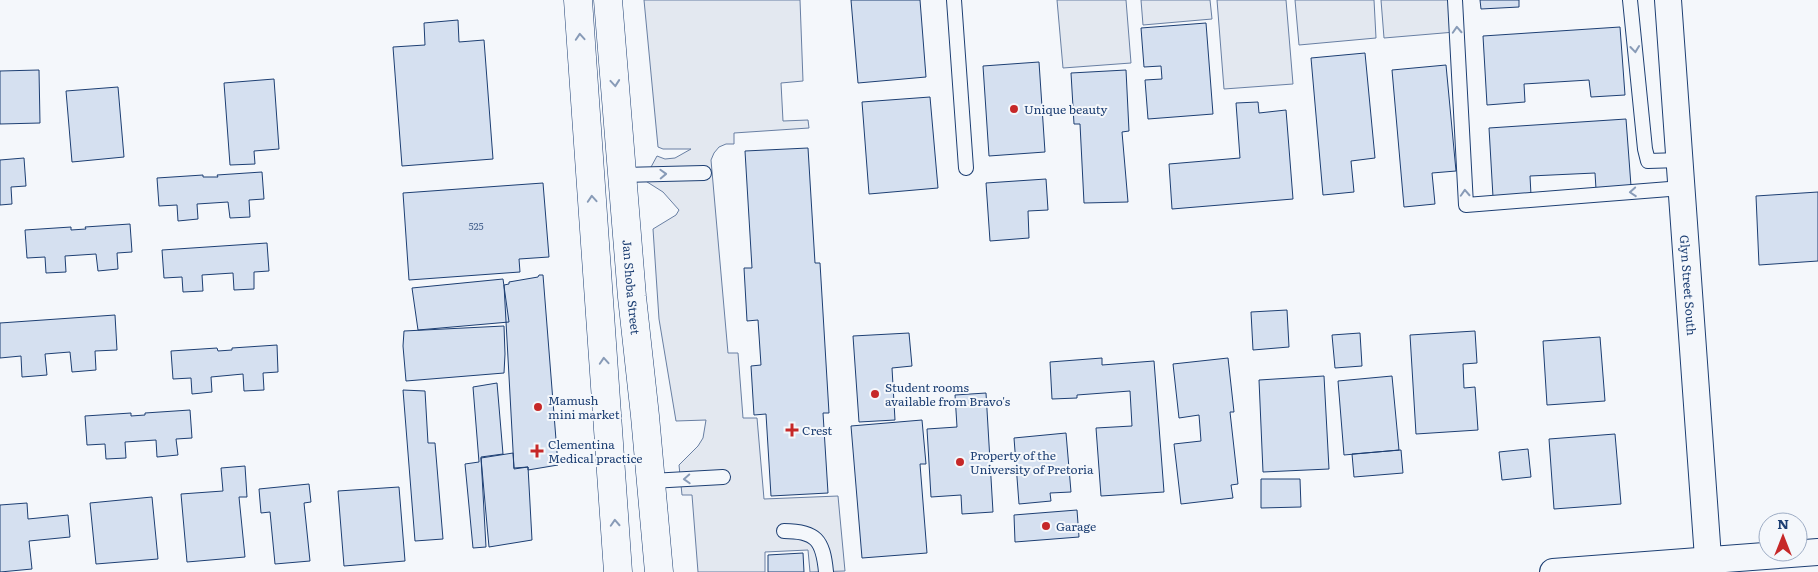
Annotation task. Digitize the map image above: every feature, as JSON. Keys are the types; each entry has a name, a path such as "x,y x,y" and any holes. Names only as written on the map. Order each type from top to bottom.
{"main road":[{"path":"578,0 618,572"},
{"name":"Jan Shoba Street","path":"608,0 632,297 652,481 659,572"}],"street":[{"name":"Glyn Street South","path":"1668,0 1708,566"},
{"path":"1553,572 1708,566 1818,552"}],"lane":[{"path":"954,0 966,168"},
{"path":"1455,0 1466,205 1682,188"},
{"path":"1630,0 1645,149 1648,161 1680,160"},
{"path":"622,176 704,173"},
{"path":"652,481 723,477"},
{"path":"784,531 811,534 818,540 822,548 826,572"}],"shaded area":[{"path":"644,0 800,0 803,81 781,83 783,121 808,120 809,128 734,133 734,144 726,144 719,147 711,160 728,353 738,353 743,418 757,418 764,499 838,496 845,571 810,572 808,550 765,552 765,572 698,572 692,495 682,495 679,465 698,446 703,438 706,420 676,421 659,319 653,229 676,215 679,210 663,192 644,180 657,156 665,159 675,158 691,149 663,149 658,147"},
{"path":"1057,0 1126,0 1131,63 1063,68"},
{"path":"1141,0 1210,0 1212,19 1143,25"},
{"path":"1217,0 1286,0 1293,84 1224,89"},
{"path":"1295,0 1374,0 1376,38 1299,45"},
{"path":"1381,0 1452,0 1455,32 1384,38"}],"building":[{"path":"851,0 920,0 926,77 858,83"},
{"path":"1480,0 1519,0 1519,7 1481,9"},
{"path":"458,20 459,42 484,40 493,159 402,166 393,47 425,45 424,23"},
{"path":"1206,23 1213,114 1148,119 1145,80 1162,79 1161,66 1144,67 1141,28"},
{"path":"1620,27 1625,95 1591,97 1589,80 1524,84 1525,102 1487,105 1483,36"},
{"path":"1365,53 1375,158 1351,161 1354,192 1323,195 1311,58"},
{"name":"Unique beauty","path":"1039,62 1045,152 989,156 983,66"},
{"path":"1446,65 1456,171 1432,173 1435,204 1404,207 1392,70"},
{"path":"39,70 40,123 0,124 0,71"},
{"path":"1126,70 1129,131 1122,132 1128,202 1084,203 1080,124 1074,124 1071,73"},
{"path":"274,79 279,149 254,151 255,164 230,165 224,83"},
{"path":"118,87 124,157 72,162 66,91"},
{"path":"930,97 938,188 869,194 862,102"},
{"path":"1258,102 1259,113 1286,110 1293,199 1172,209 1169,164 1240,158 1236,103"},
{"path":"1626,119 1631,186 1596,189 1595,173 1530,176 1531,195 1493,197 1489,128"},
{"path":"808,148 815,263 820,263 829,413 823,413 828,493 771,496 766,414 754,415 751,366 761,365 758,320 747,321 744,268 752,268 745,151"},
{"path":"24,158 26,186 11,187 12,204 0,205 0,160"},
{"path":"262,172 264,199 249,200 250,217 230,218 228,202 197,204 198,219 178,221 177,205 159,206 157,178 203,175 203,177 218,177 217,175"},
{"path":"1046,179 1048,210 1028,211 1029,238 990,241 986,183"},
{"path":"543,183 549,257 519,259 520,272 409,280 403,193"},
{"path":"1818,192 1818,261 1759,265 1756,196"},
{"path":"130,224 132,252 117,253 118,269 98,271 96,254 65,256 66,272 46,273 45,257 27,258 25,230 71,227 71,230 86,229 85,227"},
{"path":"267,243 269,271 254,272 254,289 234,290 233,273 202,275 203,291 183,292 182,277 164,278 162,250"},
{"path":"543,275 558,465 528,470 528,467 514,468 504,285 509,284 509,282 538,277"},
{"path":"503,279 509,322 418,330 412,288"},
{"path":"1287,310 1289,347 1253,350 1251,312"},
{"path":"115,315 117,350 95,351 96,370 72,372 70,352 45,354 47,375 22,377 21,356 0,358 0,323"},
{"path":"504,326 504,373 406,381 403,346 404,331"},
{"path":"1475,331 1477,363 1463,364 1464,388 1475,387 1478,430 1416,434 1410,335"},
{"name":"Student rooms available from Bravo's","path":"909,333 912,366 892,368 895,420 859,422 853,336"},
{"path":"1360,333 1362,366 1335,368 1332,335"},
{"path":"1600,337 1605,401 1547,405 1543,341"},
{"path":"277,345 278,372 263,373 264,390 244,391 243,374 211,377 212,392 192,394 191,378 173,379 171,351 217,348 218,351 232,350 232,348"},
{"path":"1102,358 1102,365 1154,361 1164,492 1101,496 1096,428 1132,426 1130,391 1077,395 1077,398 1052,399 1050,362"},
{"path":"1228,358 1234,412 1230,412 1238,484 1231,485 1233,498 1181,504 1174,444 1201,441 1199,415 1179,418 1173,364"},
{"path":"1324,376 1329,469 1263,472 1259,380"},
{"path":"1392,376 1399,450 1344,455 1338,381"},
{"path":"497,383 503,454 481,457 486,547 473,548 465,464 479,462 473,387"},
{"path":"403,390 425,391 428,443 435,443 443,539 415,541"},
{"name":"Property of the University of Pretoria","path":"986,393 993,512 962,514 961,495 931,497 927,429 957,427 955,395"},
{"path":"190,410 192,438 176,439 178,455 157,457 156,440 125,442 126,458 106,459 105,444 87,445 85,416 131,413 131,416 145,415 145,413"},
{"path":"922,420 926,464 920,464 927,553 862,558 851,426"},
{"path":"1066,433 1071,492 1050,493 1051,501 1019,504 1014,438"},
{"path":"1615,434 1621,504 1554,509 1549,439"},
{"path":"1528,449 1531,477 1502,480 1499,452"},
{"path":"1401,450 1403,473 1354,477 1352,454"},
{"path":"513,453 514,469 528,467 532,540 489,547 481,458"},
{"path":"245,466 247,497 239,497 245,557 187,562 181,494 223,491 221,468"},
{"path":"1261,479 1300,479 1301,507 1261,508"},
{"path":"309,484 311,502 304,503 310,561 275,564 270,512 261,513 259,489"},
{"path":"399,487 405,561 344,566 338,491"},
{"path":"152,497 158,559 96,564 90,503"},
{"path":"27,503 28,519 68,515 70,537 29,541 32,569 0,572 0,505"},
{"name":"Garage","path":"1077,510 1079,537 1015,542 1014,515"},
{"path":"803,553 804,572 768,572 768,555"}],"place":[{"name":"Unique beauty","path":"1014,109"},
{"name":"Student rooms available from Bravo's","path":"875,394"},
{"name":"Mamush mini market","path":"538,407"},
{"name":"Crest","path":"792,430"},
{"name":"Clementina Medical practice","path":"537,451"},
{"name":"Property of the University of Pretoria","path":"960,462"},
{"name":"Garage","path":"1046,526"}]}
